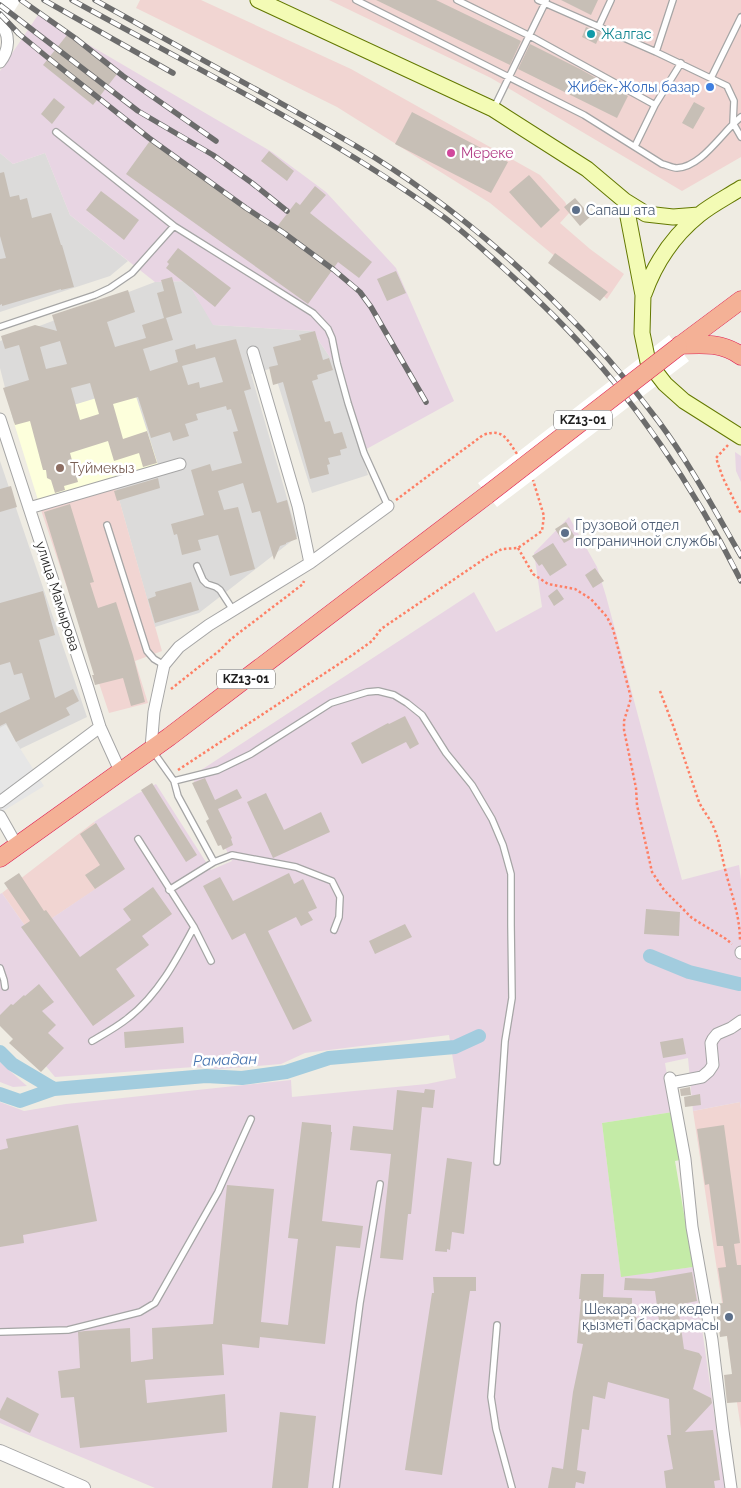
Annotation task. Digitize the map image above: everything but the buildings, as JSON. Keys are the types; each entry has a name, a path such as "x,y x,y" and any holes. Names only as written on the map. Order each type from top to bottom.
{"highway":[{"name":"KZ13-01","path":"0,858 252,674 741,300"},
{"path":"679,346 725,346 741,356"}],"main road":[{"path":"258,0 493,109 587,169 625,201 646,214 672,217 699,215"},
{"path":"643,295 650,275 670,243 699,215 741,188"},
{"path":"625,201 643,295 642,333 648,362 665,384 684,401 739,436"}],"street":[{"path":"0,24 6,31 8,38 3,59 0,62"},
{"path":"253,352 298,506 310,563"},
{"name":"улица Мамырова","path":"0,419 100,727 120,771"},
{"path":"29,508 180,464"},
{"path":"151,748 156,700 164,665 179,647 209,625 310,563 388,506"},
{"path":"0,802 100,727"},
{"path":"0,816 17,846"},
{"path":"731,1488 712,1340 692,1227 685,1159 670,1080 702,1077 713,1065 711,1043 713,1039 717,1034 741,1021"},
{"path":"0,1452 83,1488"}],"lane":[{"path":"356,0 584,115 662,164 675,168 687,166 706,153 733,123 741,118"},
{"path":"457,0 530,36 655,104"},
{"path":"538,0 599,26 727,86 734,101 733,123 741,137"},
{"path":"599,26 611,0"},
{"path":"656,52 672,0"},
{"path":"493,109 546,2"},
{"path":"711,78 741,17"},
{"path":"635,146 655,104 680,63"},
{"path":"56,132 174,226 313,313 328,329 364,453 388,506"},
{"path":"0,327 95,295 110,288 132,274 174,226"},
{"path":"107,525 147,651 154,659 164,665"},
{"path":"197,566 203,580 220,590 233,610"},
{"path":"174,782 218,770 251,754 331,703 368,692 378,691 394,695 422,715 446,753 472,785 492,819 503,844 511,874 512,998 504,1041 497,1162"},
{"path":"151,748 174,782 178,796 214,862"},
{"path":"138,839 194,927 211,961"},
{"path":"169,890 214,862 232,855 296,867 332,881 340,897 339,917 334,930"},
{"path":"92,1041 129,1018 143,1004 160,983 194,927"},
{"path":"0,968 4,987"},
{"path":"0,1332 68,1330 140,1312 156,1303 218,1192 251,1119"},
{"path":"336,1488 360,1303 380,1184"},
{"path":"497,1325 490,1397 496,1429 512,1488"}],"path":[{"path":"388,506 484,435 493,432 504,436 517,454"},
{"path":"739,436 716,458 723,478 741,514"},
{"path":"170,775 354,654 372,641 381,628 487,556 502,549 518,548 542,532 544,516 533,480"},
{"path":"518,548 533,574 548,584 575,589 591,599 607,617 613,629 631,698 624,721 624,730 632,767 637,805 652,872 664,890 692,918 726,939 741,952"},
{"path":"156,700 303,584 307,577 310,563"},
{"path":"660,690 699,802 717,835 739,920 741,952"}],"shaded area":[{"path":"140,0 201,0 351,69 540,175 565,202 570,212 560,223 590,249 624,274 607,299 490,203 337,107 136,8"},
{"path":"329,0 741,0 741,157 682,191 491,78"},
{"path":"38,15 272,152 326,192 396,268 454,401 361,452 334,363 312,331 213,325 187,281 155,282 70,215 45,153 13,164 0,153 0,71"},
{"path":"0,153 13,164 45,153 70,215 128,261 110,276 0,312"},
{"path":"187,281 214,325 312,331 334,363 368,475 312,493 273,368 251,374 298,536 199,613 155,627 115,485 133,388 14,423 0,368 0,341 155,282"},
{"path":"133,387 159,468 38,500 14,423"},
{"path":"735,452 741,456 741,482 736,471"},
{"path":"0,461 87,717 20,749 6,725 0,728"},
{"path":"115,485 162,651 135,661 148,703 109,713 40,507"},
{"path":"569,517 597,567 682,880 739,865 741,880 741,1109 740,1102 693,1111 688,1058 665,1063 673,1112 602,1123 621,1276 693,1267 725,1488 155,1488 0,1423 0,1102 24,1111 66,1104 291,1080 292,1097 427,1084 456,1078 449,1035 305,1053 281,1064 220,1069 194,1067 55,1077 3,1015 0,1016 0,894 2,893 30,933 122,871 94,822 156,784 211,870 232,861 204,806 192,776 474,592 496,632 542,607 534,553"},
{"path":"5,725 44,786 0,813 0,728"},
{"path":"94,822 123,871 30,933 2,893"},
{"path":"0,1062 27,1086 13,1087 0,1082"},
{"path":"740,1102 741,1109 741,1429 693,1111"}],"green space":[{"path":"673,1112 680,1160 675,1161 693,1267 621,1277 602,1123"}],"pier":[{"path":"0,0 21,0 6,24 0,19"},
{"path":"669,335 689,361 497,507 478,483"}],"waterway":[{"name":"Рамадан","path":"650,956 689,972 739,984"},
{"name":"Рамадан","path":"0,1094 20,1101 54,1089 206,1076 242,1078 286,1072 329,1058 455,1047 479,1036"},
{"path":"0,1052 12,1064 54,1089"}],"railway":[{"path":"21,0 75,38 123,76 216,141"},
{"path":"44,0 173,73"},
{"path":"72,0 260,102 352,156 441,215 471,239 559,321 614,382 650,429 683,478 741,581"},
{"path":"95,0 366,152 427,193 491,243 552,299 634,390 681,454 741,556"},
{"path":"0,5 138,111 213,155 287,211"},
{"path":"0,14 19,34 149,138 284,233 360,292 371,307 426,402"}],"place":[{"name":"Жалгас","path":"591,34"},
{"name":"Жибек-Жолы базар","path":"710,87"},
{"name":"Мереке","path":"451,153"},
{"name":"Сапаш ата","path":"576,210"},
{"name":"Туймекыз","path":"60,468"},
{"name":"Грузовой отдел пограничной службы","path":"565,533"},
{"name":"Шекара және кеден қызметі басқармасы","path":"729,1317"}]}
